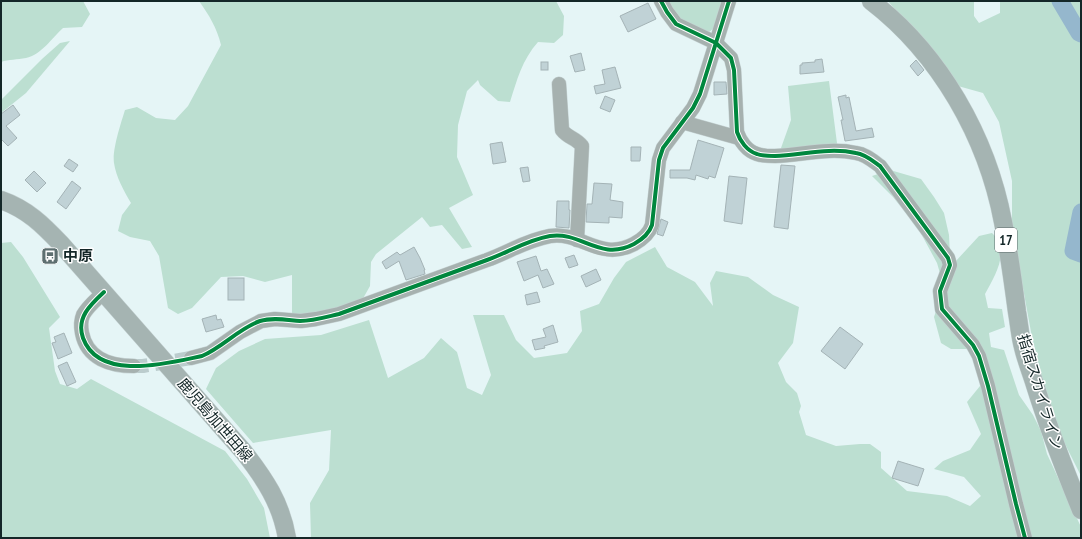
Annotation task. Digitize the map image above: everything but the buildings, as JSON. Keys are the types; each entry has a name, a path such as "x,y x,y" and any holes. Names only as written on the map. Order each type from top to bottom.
{"main road":[{"name":"指宿スカイライン","path":"871,1 884,11 910,37 939,72 960,103 978,138 994,182 1003,221 1023,347 1047,422 1081,510"},
{"name":"鹿児島加世田線","path":"1,200 23,210 40,222 61,244 258,470 277,502 285,523 287,538"}],"street":[{"path":"661,1 676,24 716,43 731,58 734,70 737,132 739,138 748,148 757,154 784,156 842,151 857,153 870,158 884,171 948,258 950,265 940,291 942,308 970,341 979,356 988,386 1025,538"},
{"path":"191,358 210,352 240,332 261,321 275,319 301,321 339,314 495,257 537,239 553,236 577,240 609,250 618,250 640,241 649,233 652,225 660,160 663,148 693,108 700,94 729,1"},
{"path":"559,84 562,130 566,136 578,140 582,146 577,240"},
{"path":"682,122 739,138"},
{"path":"104,292 90,305 83,316 81,328 86,344 93,354 102,360 112,364 134,366"}],"green space":[{"path":"1,1 83,1 90,14 82,27 63,28 37,53 26,58 1,62"},
{"path":"199,1 556,1 564,16 563,35 554,43 538,42 532,49 521,70 510,102 498,101 480,85 478,80 467,91 458,125 457,157 473,195 449,208 472,247 462,249 442,225 430,227 422,217 376,254 371,262 370,286 361,302 322,313 292,315 292,275 265,282 243,276 221,277 192,308 178,314 168,308 159,256 150,241 130,237 118,231 122,215 131,203 123,189 117,173 114,163 114,151 125,110 137,107 156,118 175,120 188,106 221,45 212,22"},
{"path":"665,1 724,1 715,27 708,33 676,22"},
{"path":"888,1 974,1 974,16 979,23 1000,13 1000,1 1081,1 1081,476 1059,432 1043,382 1031,332 1012,228 1012,181 999,122 983,93 958,86"},
{"path":"70,41 26,93 1,113 1,100 60,43"},
{"path":"829,81 838,151 783,156 781,148 791,120 788,86"},
{"path":"890,170 921,179 934,197 944,213 949,235 950,256 955,262 979,236 992,233 998,240 1001,255 997,271 985,294 988,308 1002,309 1005,327 989,333 991,347 1004,350 1019,395 1033,415 1041,431 1047,454 1081,527 1081,538 311,538 310,503 329,470 331,430 253,443 206,389 216,368 239,351 265,339 321,335 369,320 388,378 424,358 441,338 457,352 467,388 482,395 491,375 473,315 504,315 516,340 534,358 567,353 582,331 580,311 599,304 614,278 626,262 655,247 667,267 695,282 713,306 710,283 716,271 748,277 773,295 799,307 793,343 778,363 786,382 797,393 801,406 799,412 806,435 836,446 870,444 881,452 881,468 907,491 947,496 970,506 981,496 964,477 934,469 943,461 970,450 981,434 967,402 980,386 979,367 967,349 951,349 941,343 934,317 944,287 937,263 918,228 893,197 872,176"},
{"path":"11,242 23,257 60,317 49,328 55,371 60,384 77,389 91,379 225,451 247,479 264,508 270,538 1,538 1,243"}],"waterway":[{"path":"1060,1 1081,34"},
{"path":"1081,212 1073,251 1081,254"}],"tunnel":[{"path":"134,366 143,366 191,358"}],"cycle path":[{"path":"661,1 676,24 716,43 731,58 734,70 737,132 747,148 753,153 766,156 836,151 846,151 866,156 880,166 948,258 950,265 940,291 942,309 973,345 979,356 988,386 1025,538"},
{"path":"104,292 89,307 81,324 83,338 91,352 104,360 119,365 154,365 202,356 217,348 252,324 260,321 275,319 305,321 339,314 487,260 526,243 542,238 561,236 611,250 622,249 634,244 645,236 652,225 659,160 663,148 693,108 700,94 729,1"}],"place":[{"name":"中原","path":"50,256"}]}
